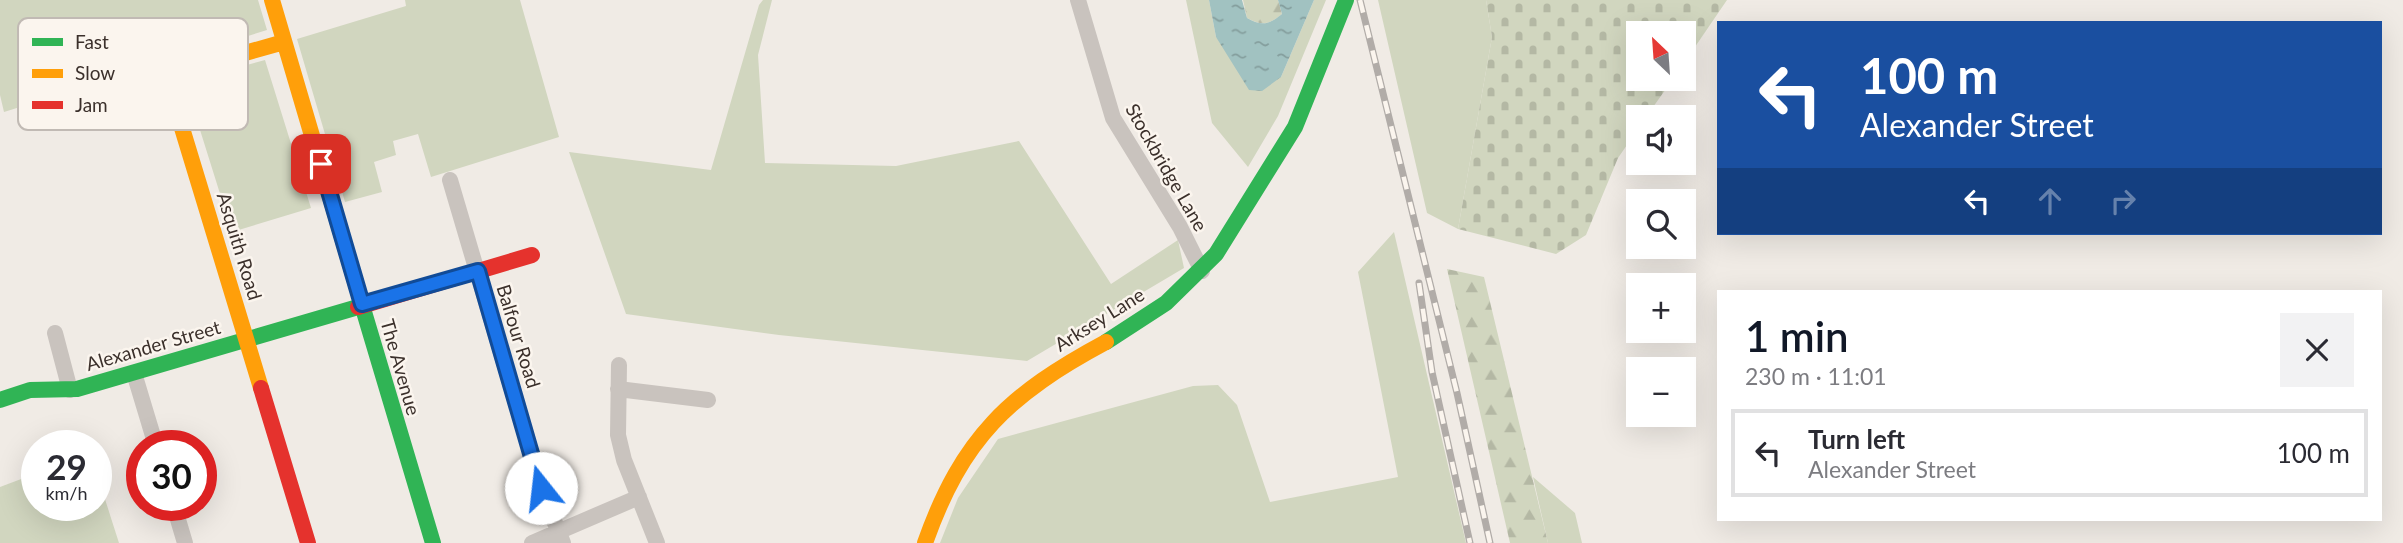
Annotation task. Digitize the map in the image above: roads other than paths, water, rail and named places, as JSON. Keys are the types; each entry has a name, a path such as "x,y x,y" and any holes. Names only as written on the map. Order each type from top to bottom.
{"street":[{"name":"The Avenue","path":"272,0 433,543"},
{"name":"Stockbridge Lane","path":"1078,0 1113,118 1180,227 1202,271"},
{"name":"Arksey Lane","path":"925,543 946,486 967,450 990,422 1041,379 1135,326 1202,271 1231,233 1295,127 1346,0"},
{"name":"Asquith Road","path":"248,52 284,42"},
{"name":"Asquith Road","path":"183,130 308,543"},
{"name":"Balfour Road","path":"450,180 541,488 561,537"},
{"name":"Alexander Street","path":"0,400 30,390 69,390 134,373 532,255"},
{"path":"55,333 53,335 69,390"},
{"path":"619,365 618,435 657,543"},
{"path":"134,373 151,430"},
{"path":"618,389 708,400"},
{"path":"532,543 561,537 639,497"},
{"path":"178,521 185,543"}],"water":[{"path":"1209,0 1242,0 1247,18 1261,23 1269,22 1282,14 1278,0 1314,0 1281,77 1262,91 1249,90 1216,37"}],"railway":[{"path":"1360,0 1457,393 1490,543"},
{"path":"1419,283 1432,372 1470,543"}]}
